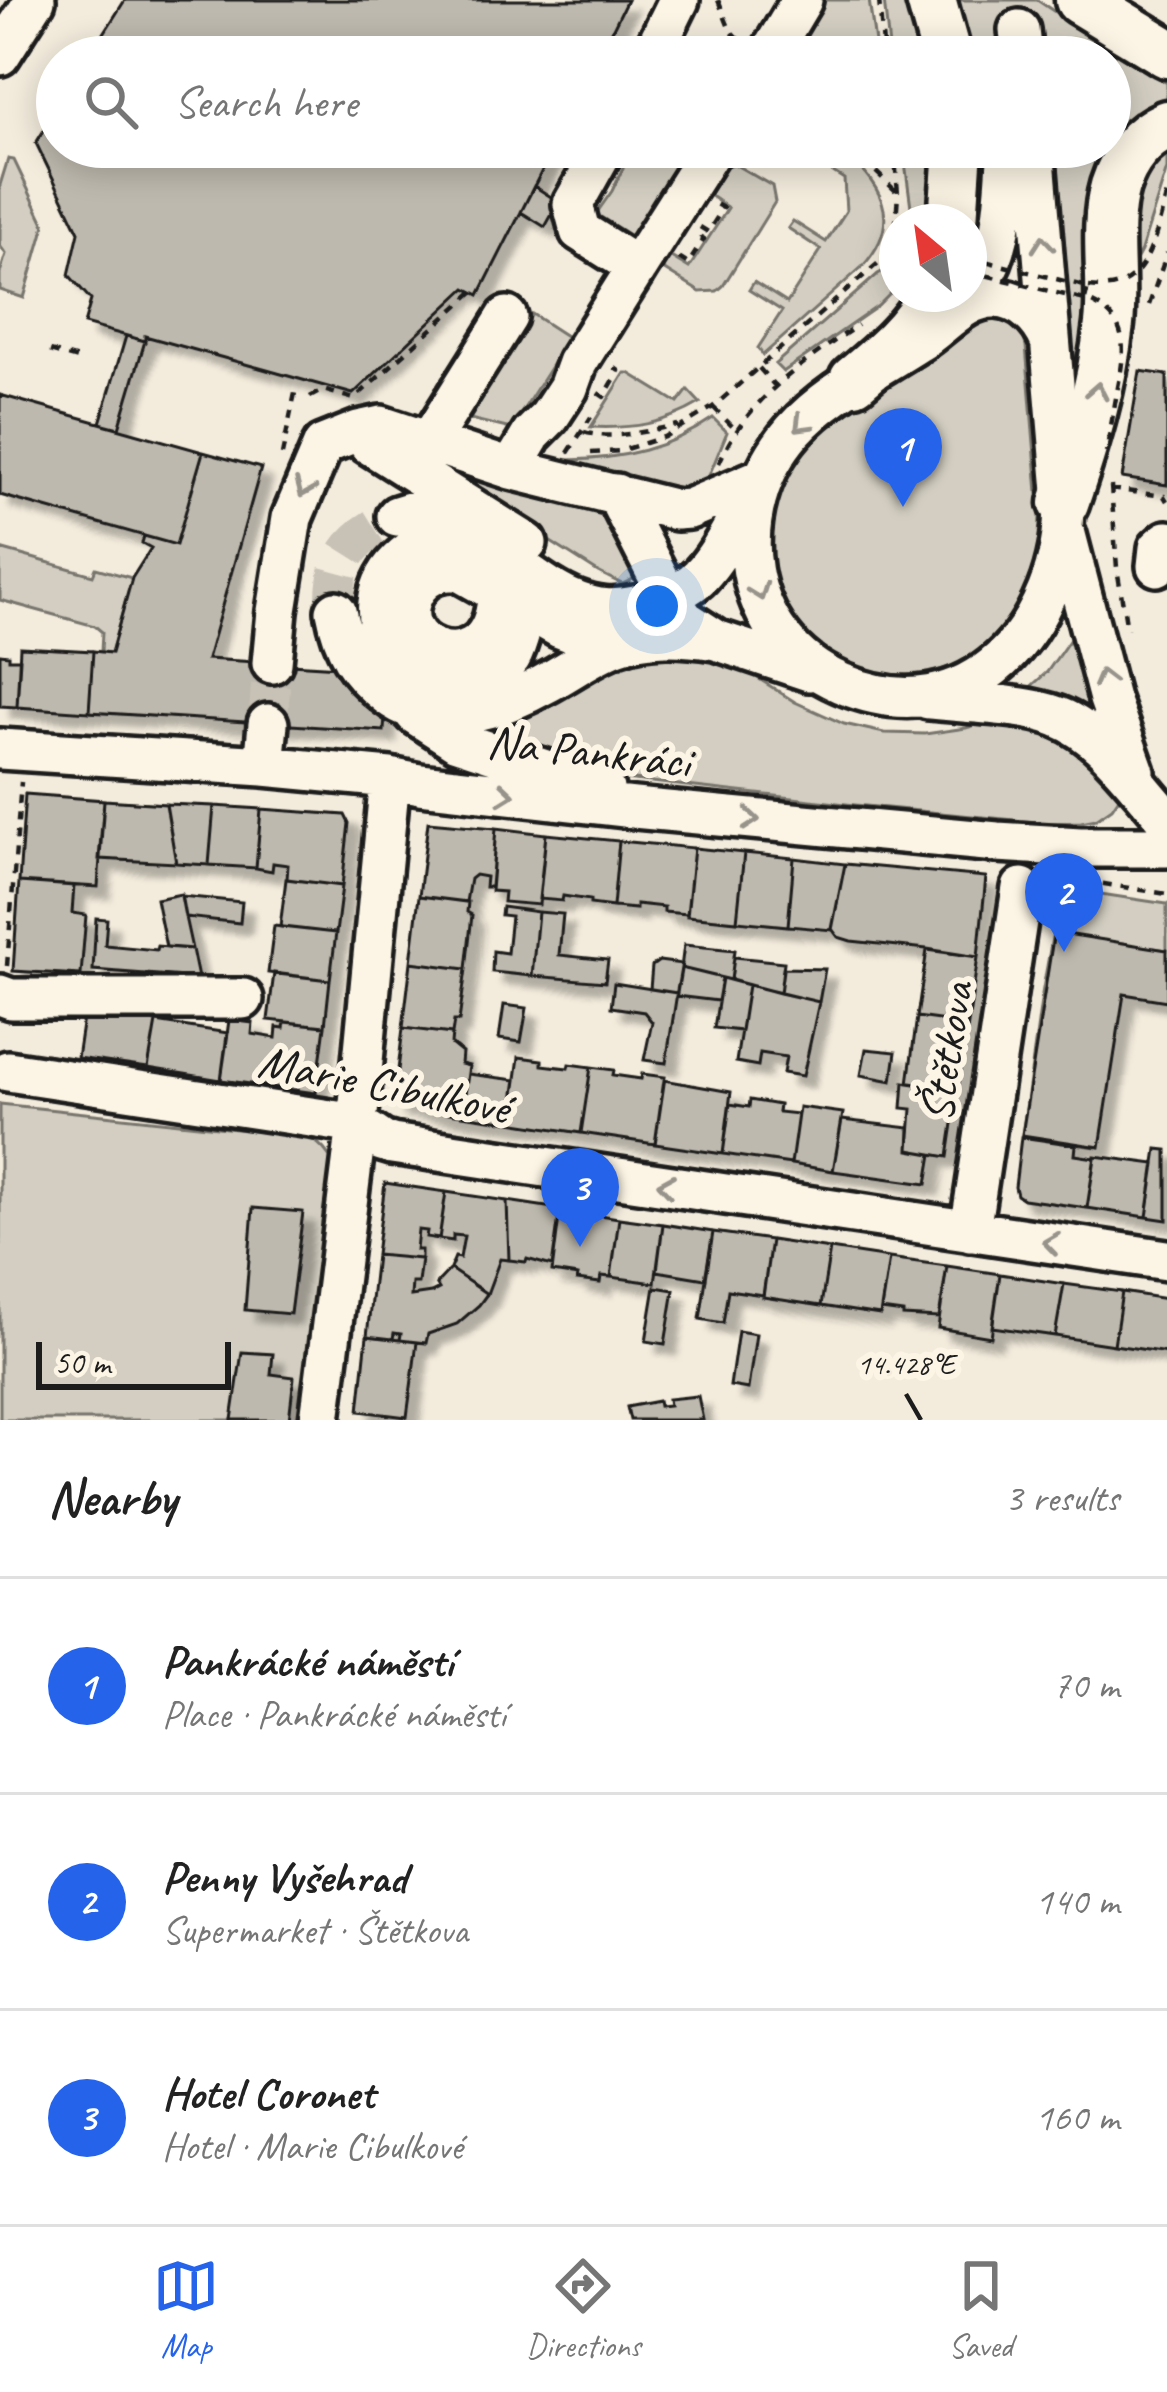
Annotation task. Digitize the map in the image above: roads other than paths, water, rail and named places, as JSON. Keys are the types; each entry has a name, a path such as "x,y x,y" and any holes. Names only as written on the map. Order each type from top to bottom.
{"main road":[{"path":"931,0 941,36"},
{"path":"1080,0 1167,53"},
{"path":"1131,153 1167,125"},
{"path":"954,204 957,168"},
{"path":"1080,507 1087,437 1107,337 1114,191 1123,168"},
{"path":"854,380 923,312"}],"street":[{"path":"0,55 34,0"},
{"path":"662,36 680,0"},
{"path":"769,36 802,0"},
{"path":"593,168 573,204 580,231 637,267"},
{"path":"511,469 532,434 537,410 558,379 577,363 700,168"},
{"path":"987,268 1000,231 1006,168"},
{"path":"1036,168 1050,340 1108,699 1142,788"},
{"path":"987,299 1007,300 1031,314 1050,340"},
{"path":"384,453 507,317"},
{"path":"436,556 406,554 384,580 378,597 381,633 389,652 416,676 434,683 469,682 522,665 577,627 668,596 701,575 793,431 854,380"},
{"path":"272,663 292,518 323,445 381,426 384,453"},
{"path":"384,453 511,469 676,510 762,478"},
{"path":"384,453 599,587 632,597 668,596"},
{"path":"762,478 749,537 757,591 771,621 794,651 837,681"},
{"path":"616,494 668,596 685,620 716,640 864,691 1059,717 1090,736 1167,819"},
{"path":"398,516 428,507 482,515"},
{"path":"903,697 954,688 985,673 1016,648 1046,600 1080,507"},
{"path":"469,682 502,667 524,622 483,659 446,670 413,655 395,626 393,611 400,581 456,538 482,545 557,593 577,627 605,640 716,640"},
{"path":"436,556 410,605 417,636 433,650 453,653 476,645 491,628 496,608"},
{"path":"330,622 364,675 397,703 457,741 598,785 634,808"},
{"path":"397,703 440,714 487,709 593,656 647,638"},
{"path":"264,766 268,724"},
{"name":"Na Pankráci","path":"10,766 264,766 634,808 997,842 1167,848"},
{"path":"320,1420 357,1124 390,778"},
{"path":"997,842 1098,829 1126,812 1142,788"},
{"name":"Štětkova","path":"970,1231 1022,889"},
{"path":"3,987 11,999 243,999"},
{"name":"Marie Cibulkové","path":"8,1071 357,1124 392,1144 1167,1260"}],"tunnel":[{"path":"336,611 338,577 348,552 368,532 397,516"},
{"path":"268,724 272,663"}],"place":[{"name":"Pankrácké náměstí","path":"903,507"},
{"name":"Penny Vyšehrad","path":"1064,952"},
{"name":"Hotel Coronet","path":"580,1247"}]}
